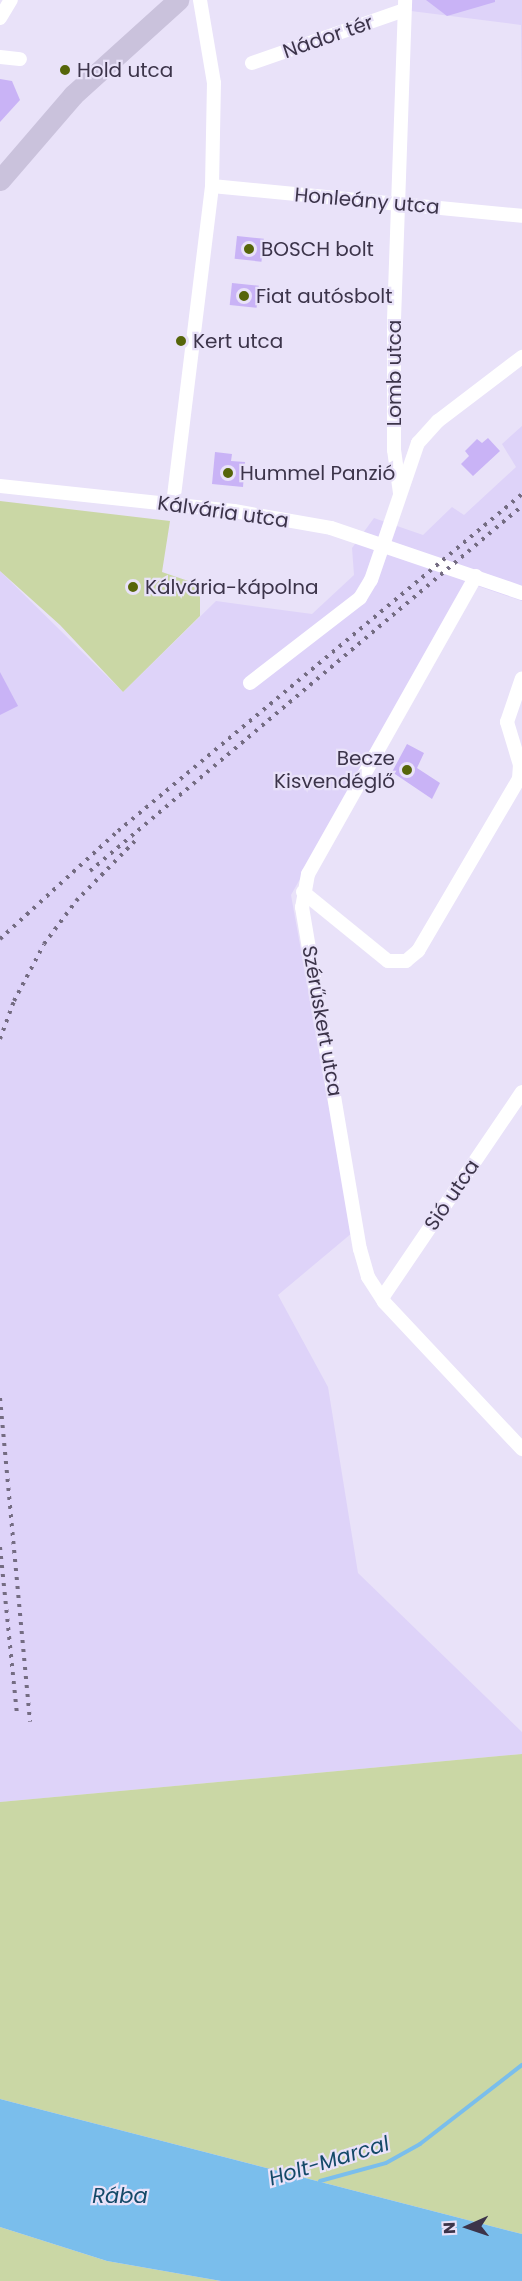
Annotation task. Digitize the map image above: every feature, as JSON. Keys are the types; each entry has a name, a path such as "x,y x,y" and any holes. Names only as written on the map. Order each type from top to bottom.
{"main road":[{"path":"0,180 73,95 178,0"}],"street":[{"path":"0,18 11,0"},
{"path":"173,504 212,186 214,83 200,0"},
{"name":"Nádor tér","path":"252,63 404,5"},
{"name":"Lomb utca","path":"250,683 360,598 400,493 394,450 397,203 404,5"},
{"path":"0,57 20,59"},
{"name":"Honleány utca","path":"212,186 522,216"},
{"path":"400,493 418,443 438,421 522,357"},
{"name":"Kálvária utca","path":"0,486 173,504 331,528 383,542 522,593"},
{"path":"476,576 303,892 388,962 406,961 418,951 519,779 520,765 507,722 522,678"},
{"name":"Szérűskert utca","path":"303,892 360,1249 368,1277 382,1298 522,1449"},
{"name":"Sió utca","path":"382,1298 522,1092"}],"shaded area":[{"path":"412,0 522,0 522,107 521,25 411,11"},
{"path":"522,426 522,601 466,582 291,895 352,1233 278,1295 328,1387 358,1573 522,1732 522,1754 0,1802 0,571 123,692 216,601 312,614 354,575 352,548 374,518 423,535 452,507 464,515 516,467 502,444"}],"green space":[{"path":"0,501 170,521 162,572 200,585 200,616 123,692 60,625 0,571"},
{"path":"522,1754 522,2234 0,2099 0,1802"},
{"path":"0,2227 107,2261 221,2281 0,2281"}],"water":[{"name":"Rába","path":"0,2099 522,2234 522,2281 221,2281 107,2261 0,2227"}],"building":[{"path":"426,0 495,0 495,2 447,16"},
{"path":"0,79 12,81 20,100 0,122"},
{"name":"BOSCH bolt","path":"237,236 264,239 261,262 235,259"},
{"name":"Fiat autósbolt","path":"232,283 259,286 257,308 230,305"},
{"path":"488,438 500,451 473,476 461,464 469,456 465,451 477,439 482,443"},
{"name":"Hummel Panzió","path":"215,452 232,454 231,461 245,462 243,487 212,484"},
{"path":"0,672 18,706 0,715"},
{"name":"Becze Kisvendéglő","path":"407,744 424,753 417,768 440,783 432,799 392,772"}],"waterway":[{"name":"Holt-Marcal","path":"320,2181 386,2163 420,2144 522,2065"}],"railway":[{"path":"0,939 118,831 522,494"},
{"path":"90,871 522,506"},
{"path":"0,1039 14,1001 44,944 76,901 135,841"},
{"path":"0,1398 30,1722"},
{"path":"0,1547 17,1713"}],"place":[{"name":"Hold utca","path":"65,70"},
{"name":"BOSCH bolt","path":"249,249"},
{"name":"Fiat autósbolt","path":"244,296"},
{"name":"Kert utca","path":"181,341"},
{"name":"Hummel Panzió","path":"228,473"},
{"name":"Kálvária-kápolna","path":"133,587"},
{"name":"Becze Kisvendéglő","path":"407,770"}]}
